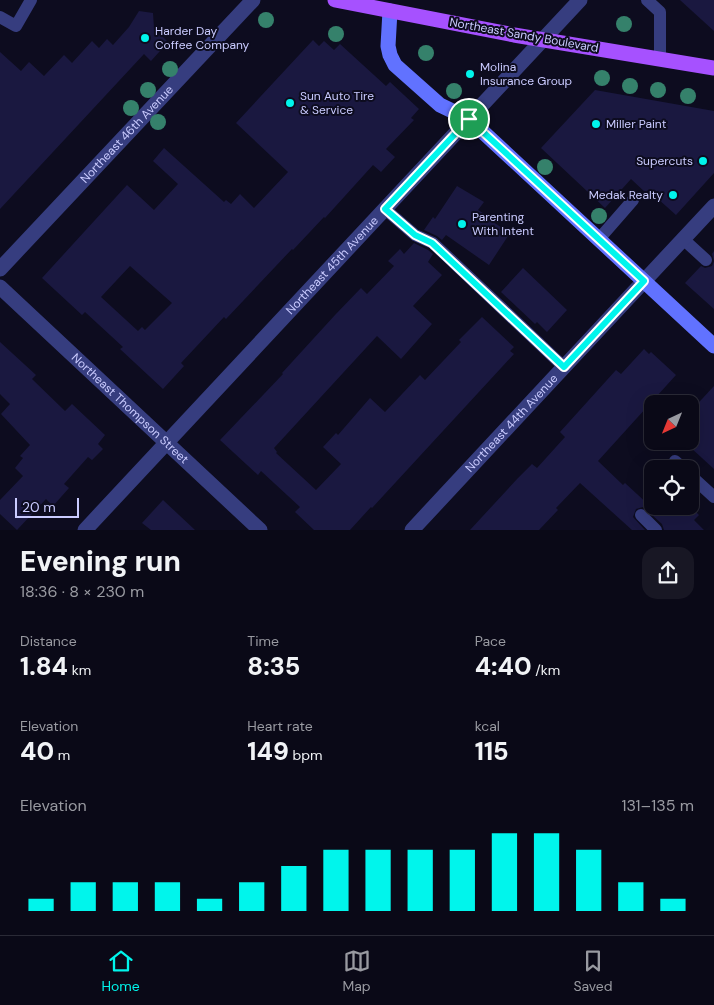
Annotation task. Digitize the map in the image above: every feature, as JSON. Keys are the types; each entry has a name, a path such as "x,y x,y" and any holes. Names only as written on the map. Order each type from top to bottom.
{"main road":[{"name":"Northeast Sandy Boulevard","path":"335,0 543,40 714,68"}],"street":[{"name":"Northeast 46th Avenue","path":"0,269 253,0"},
{"name":"Northeast 45th Avenue","path":"84,530 580,0"},
{"path":"390,11 388,46 395,65 440,105 469,119 714,346"},
{"name":"Northeast 44th Avenue","path":"412,530 714,206"},
{"name":"Northeast Thompson Street","path":"0,287 260,530"}],"lane":[{"path":"0,17 16,26 31,0"},
{"path":"647,0 660,12 660,58"},
{"path":"599,239 633,200"},
{"path":"385,209 415,235 432,243 564,367"},
{"path":"682,239 706,260"},
{"path":"699,483 714,497"},
{"path":"641,515 656,530"}],"building":[{"path":"680,0 714,0 714,31"},
{"path":"139,11 153,13 154,28 168,42 151,61 144,54 0,209 0,52 21,71 29,62 44,76 64,55 72,63 92,41 99,48 107,39 113,45 129,27"},
{"path":"313,40 319,46 324,41 334,50 340,44 386,86 390,82 419,109 411,118 414,120 386,149 395,157 381,172 373,165 325,218 292,249 226,319 224,317 181,363 184,366 163,389 120,349 123,347 85,312 82,315 42,278 127,185 154,210 178,184 153,161 164,148 224,202 226,200 231,204 240,194 254,208 288,172 236,123","holes":["130,266 172,303 145,330 142,327 138,331 101,297"]},
{"path":"595,90 714,111 714,173 676,215 648,190 646,193 631,179 605,208 541,148"},
{"name":"Parenting With Intent","path":"457,186 484,202 478,210 510,233 489,265 446,235 442,240 424,230 433,217 435,219"},
{"path":"414,243 433,254 428,262 442,275 413,306 432,324 401,359 377,336 274,448 276,453 316,490 341,464 323,447 336,433 338,435 370,398 385,412 420,375 425,380 461,342 459,340 482,317 514,347 510,351 514,354 350,530 314,530 295,512 300,507 261,471 258,475 220,440 361,288 367,294 394,266 388,261 400,249 404,254"},
{"path":"714,261 714,309 685,283 701,266 705,268 712,266"},
{"path":"523,268 567,310 547,332 537,322 535,324 501,292"},
{"path":"0,342 36,375 32,379 65,411 72,404 105,435 98,444 103,449 92,460 88,457 64,484 69,488 53,506 46,499 17,530 0,514 0,500 23,476 15,468 23,458 20,456 30,445 1,414 10,404 0,394"},
{"path":"644,349 649,354 651,352 676,375 658,395 644,395 644,410 598,461 623,485 625,483 644,500 644,508 636,509 633,517 645,530 632,530 580,483 556,508 558,510 539,530 470,530 532,464 537,468 565,437 560,432 616,370 621,374"},
{"path":"714,386 714,469 693,450 699,450 699,402"},
{"path":"163,500 195,530 151,530 142,523"},
{"path":"652,515 699,515 694,520 704,530 664,530 662,524"}],"place":[{"name":"Harder Day Coffee Company","path":"145,38"},
{"name":"Molina Insurance Group","path":"470,74"},
{"name":"Sun Auto Tire & Service","path":"290,103"},
{"name":"Miller Paint","path":"596,124"},
{"name":"Supercuts","path":"703,161"},
{"name":"Medak Realty","path":"673,195"},
{"name":"Parenting With Intent","path":"462,224"}],"route":[{"path":"469,119 644,281 564,367 432,243 415,235 385,209 469,119"}]}
